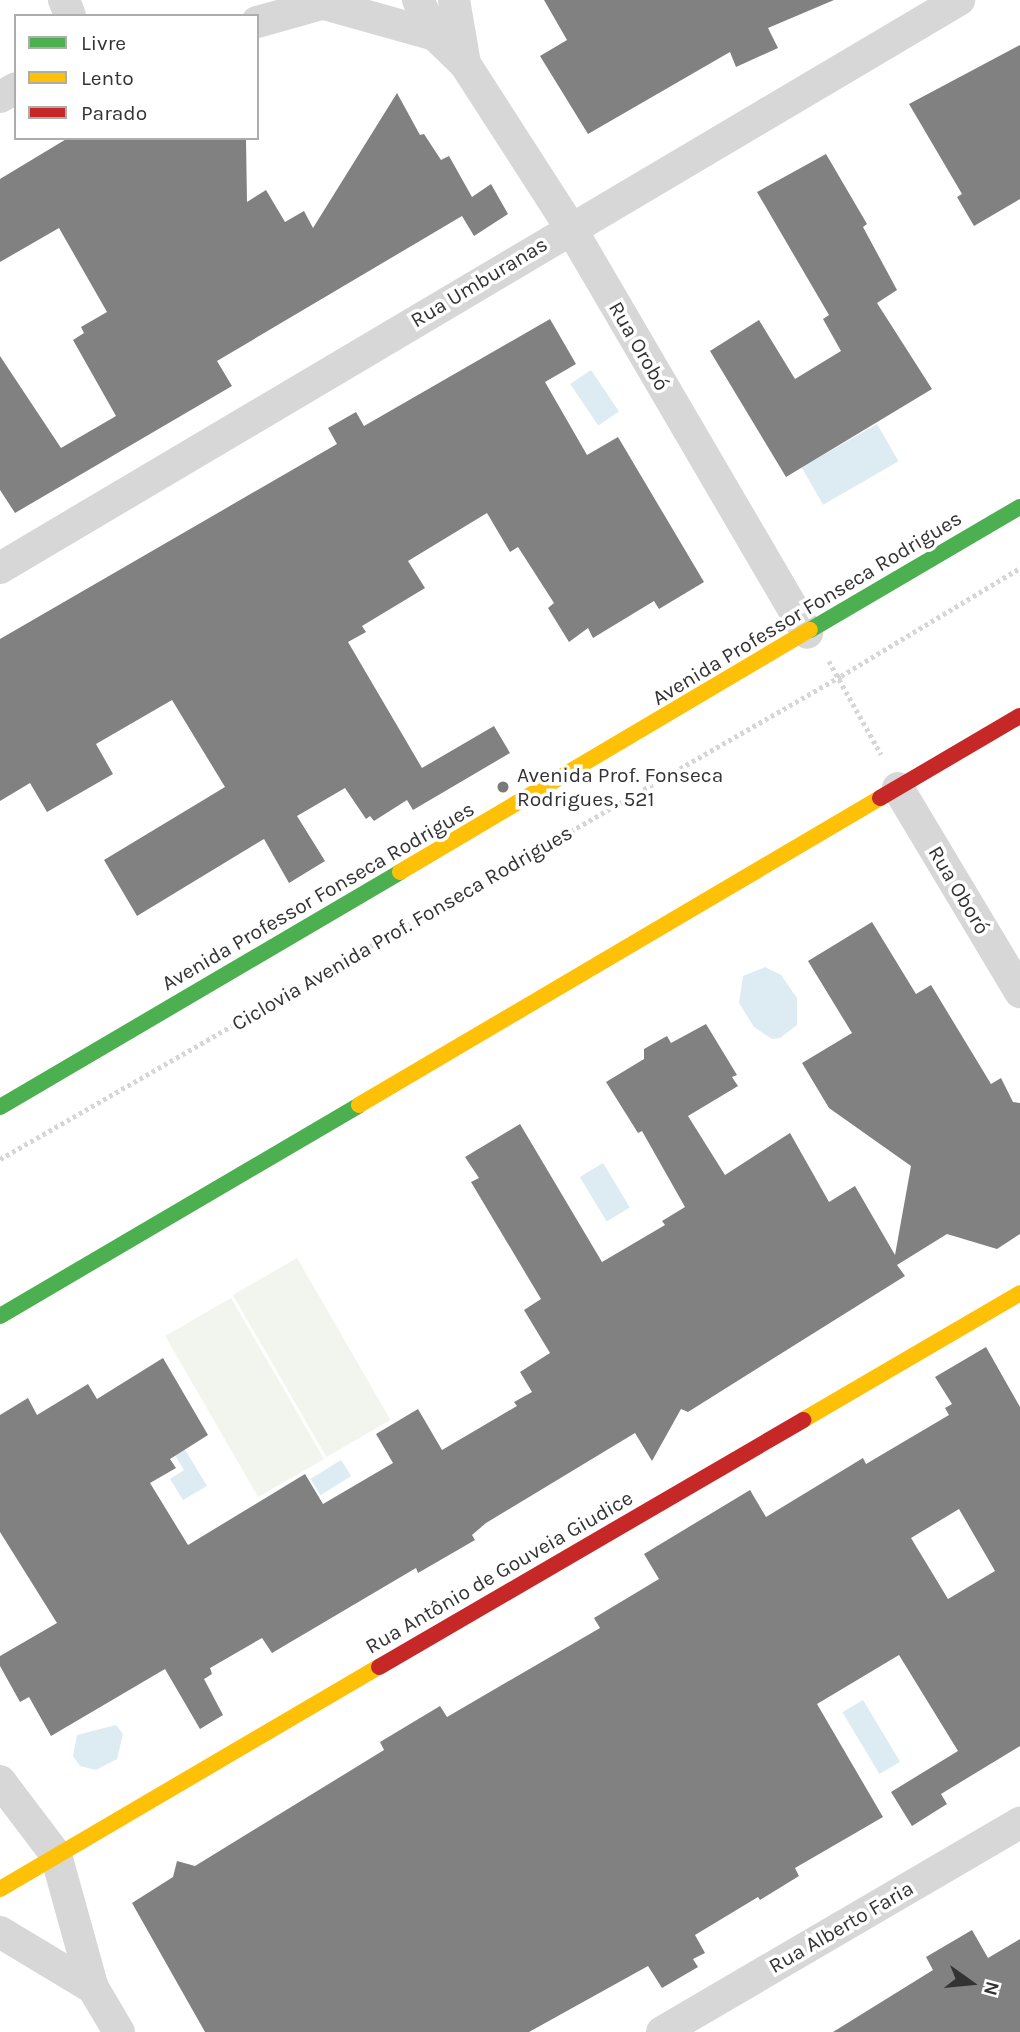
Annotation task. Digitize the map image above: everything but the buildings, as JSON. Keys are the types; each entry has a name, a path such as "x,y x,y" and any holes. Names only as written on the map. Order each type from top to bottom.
{"main road":[{"name":"Avenida Professor Fonseca Rodrigues","path":"0,1107 1020,507"},
{"path":"0,1316 1020,716"},
{"name":"Rua Antônio de Gouveia Giudice","path":"0,1889 1020,1293"}],"street":[{"name":"Rua Orobó","path":"418,0 435,35 464,64 570,228 807,633"},
{"name":"Rua Orobó","path":"454,0 464,64"},
{"name":"Rua Umburanas","path":"0,568 959,0"},
{"path":"259,21 329,1 435,35"},
{"name":"Rua Oboró","path":"898,788 1020,992"},
{"path":"0,1781 56,1855 93,1988 120,2032"},
{"name":"Rua Alberto Faria","path":"662,2032 1020,1823"},
{"path":"0,1932 93,1988"}],"path":[{"name":"Ciclovia Avenida Prof. Fonseca Rodrigues","path":"0,1158 841,676 1020,568"},
{"path":"807,633 841,676 898,788"}],"shaded area":[{"path":"591,370 619,411 598,425 570,384"},
{"path":"877,424 898,461 823,505 802,468"},
{"path":"765,967 781,975 797,998 797,1025 780,1038 772,1039 754,1027 739,1003 743,976"},
{"path":"603,1163 630,1208 607,1221 580,1177"},
{"path":"297,1258 390,1420 326,1457 233,1295"},
{"path":"231,1298 324,1459 258,1497 165,1336"},
{"path":"172,1428 207,1486 183,1500 170,1479 184,1470 162,1434"},
{"path":"341,1460 351,1476 321,1495 310,1479"},
{"path":"863,1700 900,1762 880,1774 842,1712"},
{"path":"116,1725 123,1734 117,1759 96,1770 80,1766 73,1756 77,1735"}],"traffic: fast":[{"path":"810,630 1020,507"},
{"path":"0,1107 400,872"},
{"path":"0,1316 359,1105"}],"traffic: slow":[{"path":"400,872 810,630"},
{"path":"359,1105 880,798"},
{"path":"803,1420 1020,1293"},
{"path":"0,1889 379,1667"}],"traffic: jam":[{"path":"880,798 1020,716"},
{"path":"379,1667 803,1420"}],"place":[{"name":"Avenida Prof. Fonseca Rodrigues, 521","path":"503,787"}]}
